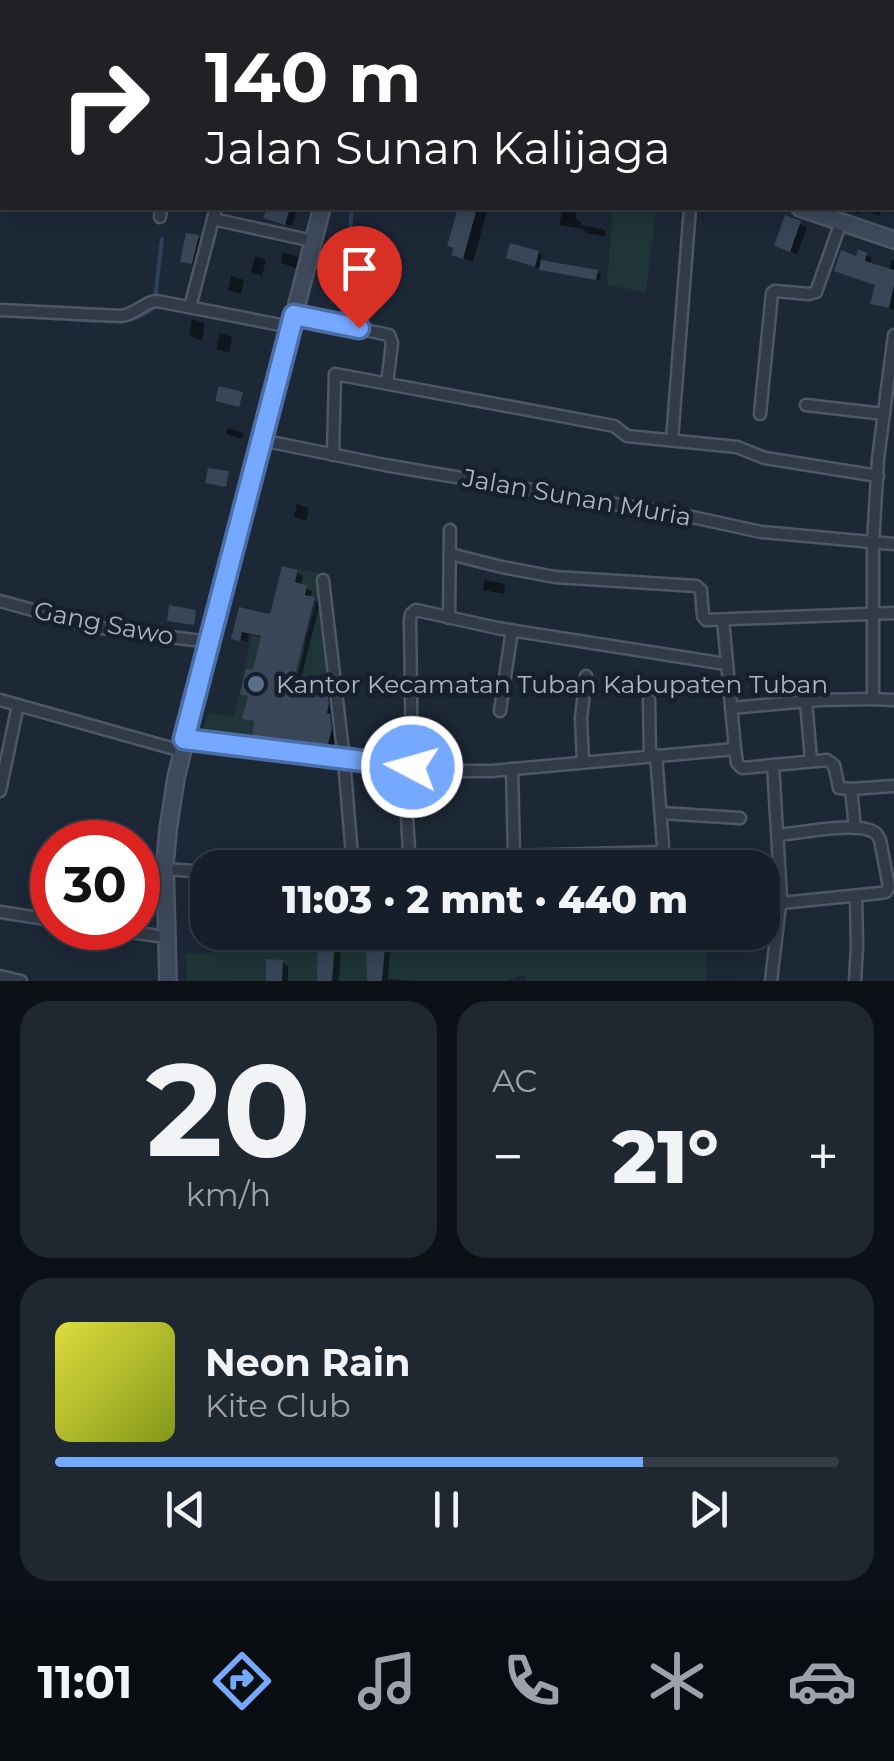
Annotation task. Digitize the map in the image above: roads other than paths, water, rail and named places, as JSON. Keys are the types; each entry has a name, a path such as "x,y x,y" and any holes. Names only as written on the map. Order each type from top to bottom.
{"main road":[{"path":"168,981 165,869 170,812 183,745 321,210"},
{"path":"809,210 836,216 894,240"}],"street":[{"path":"672,440 690,210"},
{"path":"190,307 214,213 313,240"},
{"path":"760,414 772,294 816,292 836,216"},
{"path":"0,310 121,316 156,301 292,321 341,324 391,337 387,383"},
{"path":"873,699 873,543 894,335"},
{"path":"333,455 336,374 614,426 627,436 736,446 768,459 878,476"},
{"path":"806,405 884,414"},
{"path":"881,438 894,440"},
{"name":"Jalan Sunan Muria","path":"261,440 761,532 894,544"},
{"path":"449,618 450,530"},
{"path":"450,554 517,570 598,581 696,586 701,590 704,620 894,612"},
{"path":"323,580 352,850"},
{"name":"Gang Sawo","path":"0,601 94,626 209,642"},
{"path":"410,850 412,612 726,664"},
{"path":"723,620 740,767 830,760 839,788 894,786"},
{"path":"500,710 512,630"},
{"path":"583,762 586,676"},
{"path":"0,700 183,745 468,772 735,749"},
{"path":"649,700 662,850"},
{"path":"731,708 806,701 894,700"},
{"path":"806,701 811,760"},
{"path":"0,791 18,706"},
{"path":"771,981 781,903 774,765"},
{"path":"512,768 514,850"},
{"path":"851,789 855,828"},
{"path":"660,813 740,818"},
{"path":"778,836 867,829 878,835 888,852 886,892 781,903"},
{"path":"165,869 190,871"},
{"path":"855,981 856,896"},
{"path":"0,912 30,917"},
{"path":"160,935 166,936"},
{"path":"0,976 22,981"}],"waterway":[{"path":"341,322 352,210"},
{"path":"105,321 131,319 154,307 162,239"},
{"path":"17,316 97,321"}],"place":[{"name":"Kantor Kecamatan Tuban Kabupaten Tuban","path":"256,684"}]}
